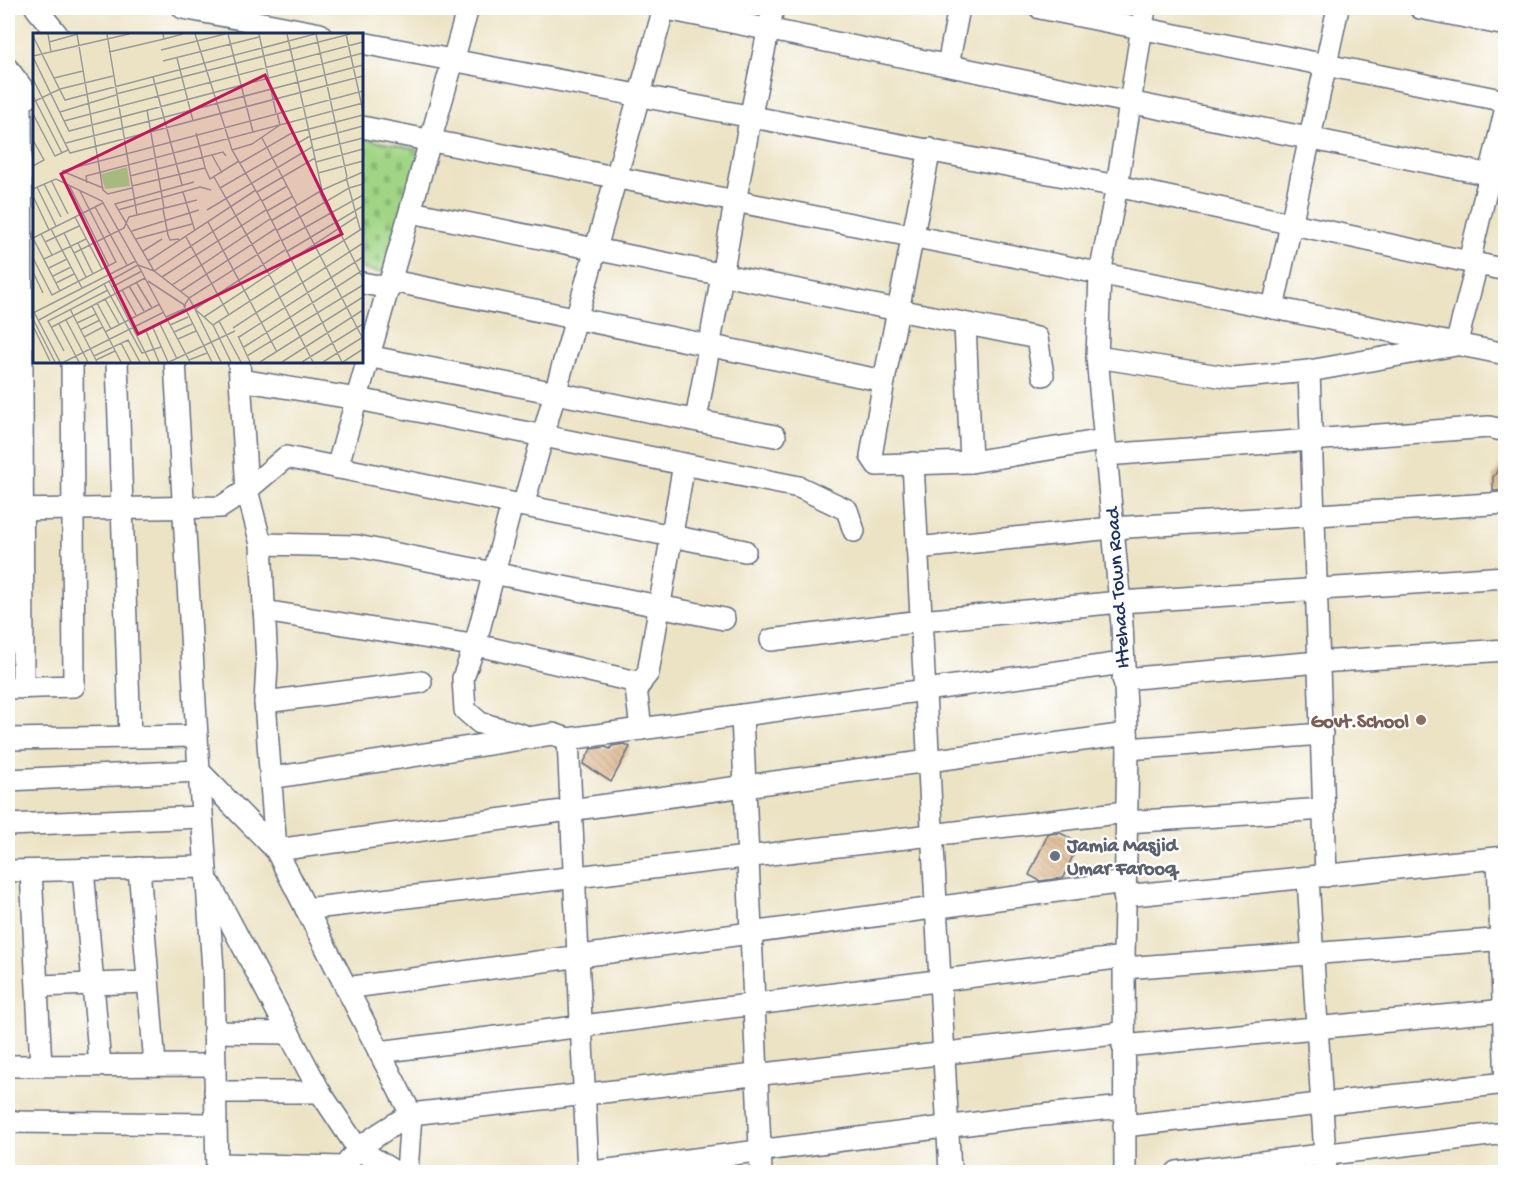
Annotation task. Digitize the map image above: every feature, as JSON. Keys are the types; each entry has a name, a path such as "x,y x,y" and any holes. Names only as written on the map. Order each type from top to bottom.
{"street":[{"path":"36,8 56,33"},
{"path":"183,8 267,22 316,33"},
{"path":"338,468 358,399 366,356 391,285 468,8"},
{"path":"533,737 480,723 465,710 463,678 475,645 492,573 542,436 555,393 663,8 1498,176"},
{"path":"696,420 751,114 773,8"},
{"path":"948,65 959,8"},
{"path":"1040,8 1143,17 1326,65 1506,101"},
{"path":"1273,308 1338,8"},
{"path":"1420,8 1506,25"},
{"name":"Ittehad Town Road","path":"1125,1173 1123,1039 1127,742 1120,602 1097,357 1100,274 1117,186 1143,17"},
{"path":"363,43 751,114 1117,186 1506,270"},
{"path":"8,69 33,103"},
{"path":"21,87 21,297 15,510 15,688 74,687 72,363"},
{"path":"1456,345 1473,263 1498,176 1506,108"},
{"path":"363,127 1506,354"},
{"path":"930,149 871,456 877,465 971,462 1105,448 1311,442 1490,427 1506,431"},
{"path":"411,212 1037,338 1042,375"},
{"path":"363,283 391,285 575,319 884,381"},
{"path":"965,324 971,462"},
{"path":"1097,357 1232,378 1309,371 1456,345"},
{"path":"366,356 776,435"},
{"path":"117,363 130,736"},
{"path":"175,363 204,871 213,969 217,1168 345,1170 358,1149 411,1114 944,1054 1123,1039 1317,1030 1504,1011"},
{"path":"276,850 266,702 267,665 261,544 247,490 240,371 358,399 799,486 847,510 854,531"},
{"path":"1309,371 1324,809 1312,954 1325,1164"},
{"path":"15,510 221,507 247,490 286,458 744,551"},
{"path":"912,463 950,1173"},
{"path":"641,729 636,688 648,673 684,464"},
{"path":"917,548 1112,528 1506,503"},
{"path":"261,544 357,546 724,619"},
{"path":"771,640 921,621 1120,602 1506,577"},
{"path":"264,611 475,645 641,683"},
{"path":"271,778 553,734 568,739 924,690 1123,671 1506,650"},
{"path":"266,702 421,682"},
{"path":"742,716 761,1173"},
{"path":"276,850 928,761 1127,742 1322,734"},
{"path":"8,739 197,736"},
{"path":"568,739 588,1173"},
{"path":"8,780 199,771 276,850 411,1114 407,1173"},
{"path":"306,909 932,835 1126,817 1324,809"},
{"path":"8,825 201,818"},
{"path":"346,988 936,908 1124,889 1317,877 1502,857 1506,1084 1322,1103 948,1128 760,1150 593,1173"},
{"path":"8,872 139,868 204,871"},
{"path":"139,868 155,1065"},
{"path":"82,869 100,1065"},
{"path":"31,871 39,986 41,1066"},
{"path":"204,871 320,1092 358,1149 395,1173"},
{"path":"379,1052 940,980 1124,963 1312,954 1503,940"},
{"path":"39,986 147,982"},
{"path":"214,1032 289,1033"},
{"path":"8,1066 215,1065"},
{"path":"215,1092 320,1092"},
{"path":"8,1122 215,1124"},
{"path":"1177,1173 1325,1164 1506,1133"}],"green space":[{"path":"363,138 421,150 385,273 363,269"}],"building":[{"path":"1506,453 1506,490 1493,491 1493,476"},
{"path":"625,744 630,747 611,782 583,764 591,749 606,747 610,749 612,746"},
{"name":"Jamia Masjid Umar Farooq","path":"1060,833 1079,842 1063,878 1040,881 1029,875 1048,834"}],"place":[{"name":"Govt.School","path":"1421,720"},
{"name":"Jamia Masjid Umar Farooq","path":"1055,856"}]}
